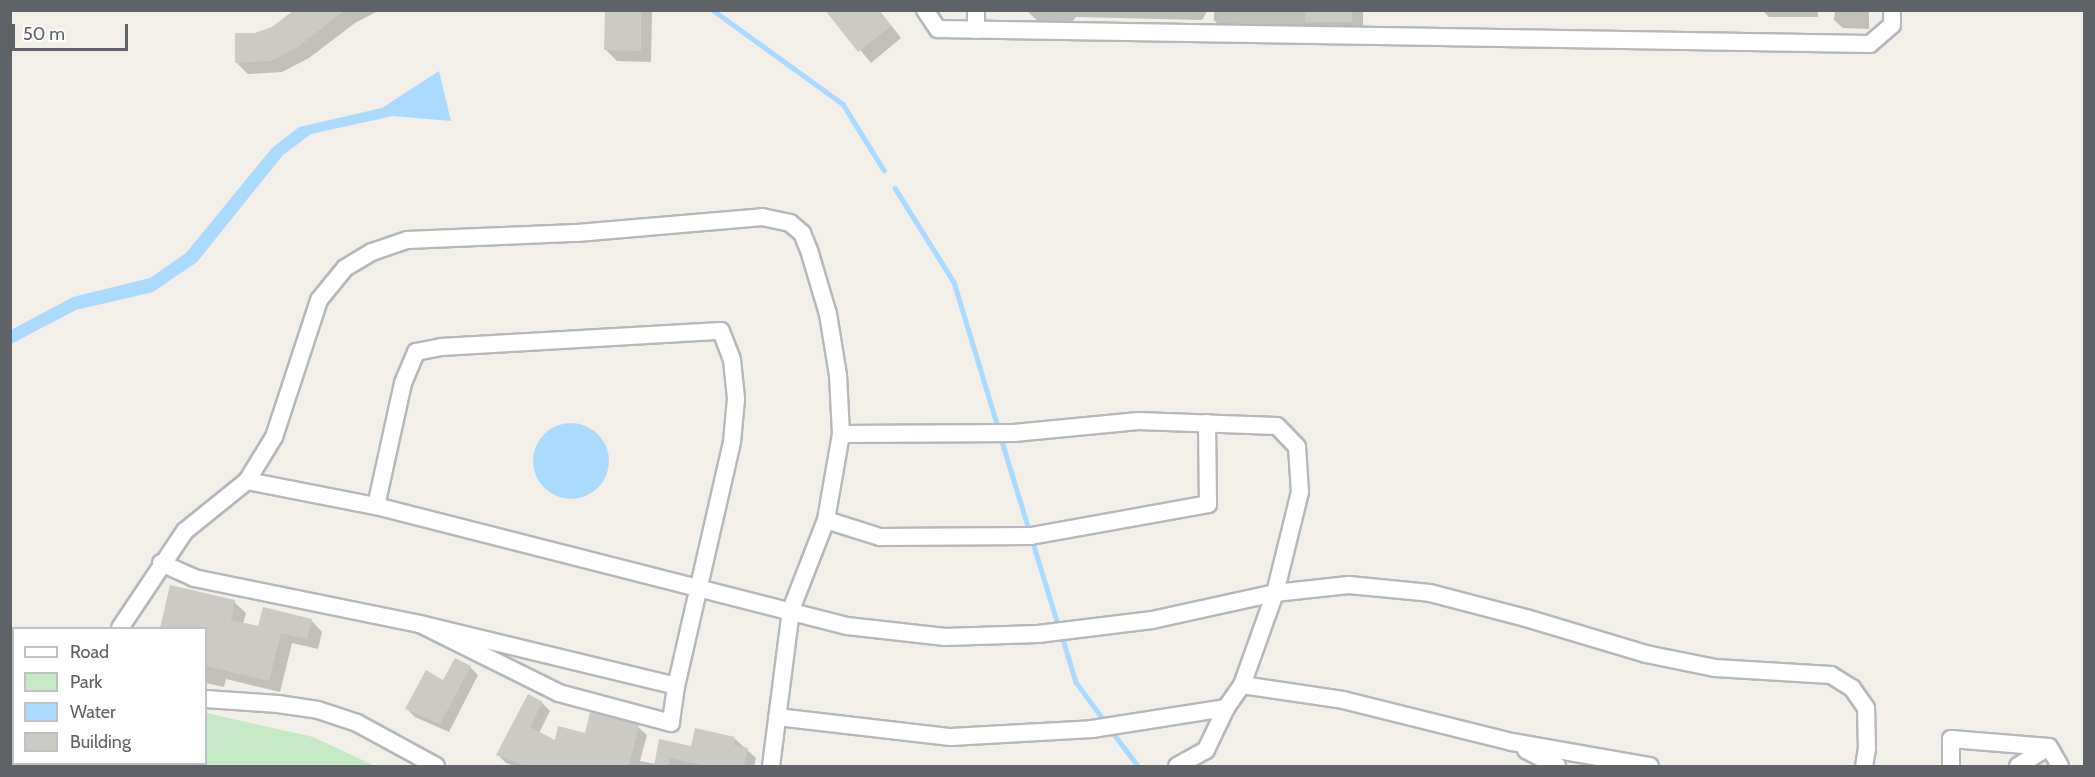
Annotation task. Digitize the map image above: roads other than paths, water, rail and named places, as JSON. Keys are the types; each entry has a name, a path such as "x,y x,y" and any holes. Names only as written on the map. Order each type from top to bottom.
{"street":[{"path":"925,10 938,29 1870,44 1892,25 1892,10"},
{"path":"976,10 976,30"},
{"path":"121,627 161,563 185,531 246,481 274,437 319,300 345,268 372,252 407,240 577,233 762,218 790,223 801,233 809,250 828,314 838,375 841,434 826,520 791,610 771,766"},
{"path":"376,506 403,383 416,352 441,347 721,331 732,360 736,399 732,442 676,686 671,723 559,693 420,624"},
{"path":"841,434 1014,433 1138,421 1277,426 1297,447 1300,492 1275,594 1242,685 1226,708 1206,750 1177,766"},
{"path":"826,520 880,537 1031,536 1208,504 1207,423"},
{"path":"246,481 376,506 698,586 847,626 945,637 1038,634 1152,620 1275,594 1348,585 1430,593 1526,618 1646,654 1714,668 1831,675 1852,687 1866,708 1867,748 1864,766"},
{"path":"161,563 194,578 420,624 676,686"},
{"path":"1242,685 1343,700 1512,742 1650,766"},
{"path":"207,699 278,704 318,710 357,723 436,766"},
{"path":"777,717 951,737 1092,729 1226,708"},
{"path":"1952,766 1951,739 2049,747"},
{"path":"1512,742 1557,766"},
{"path":"2018,766 2049,747"},
{"path":"2049,747 2060,766"}],"water":[{"path":"439,71 451,121 393,116 311,134 283,155 197,262 153,292 76,310 11,344 11,330 73,297 150,278 186,253 272,148 299,127 382,108"},
{"path":"571,423 585,426 598,434 606,447 609,461 606,475 598,488 585,496 571,499 557,496 544,488 536,475 533,461 536,447 544,434 557,426"}],"waterway":[{"path":"713,10 843,104 884,170"},
{"path":"895,188 954,282 999,430"},
{"path":"1001,438 1059,628"},
{"path":"1062,636 1076,682 1106,723"},
{"path":"1111,730 1138,766"}]}
